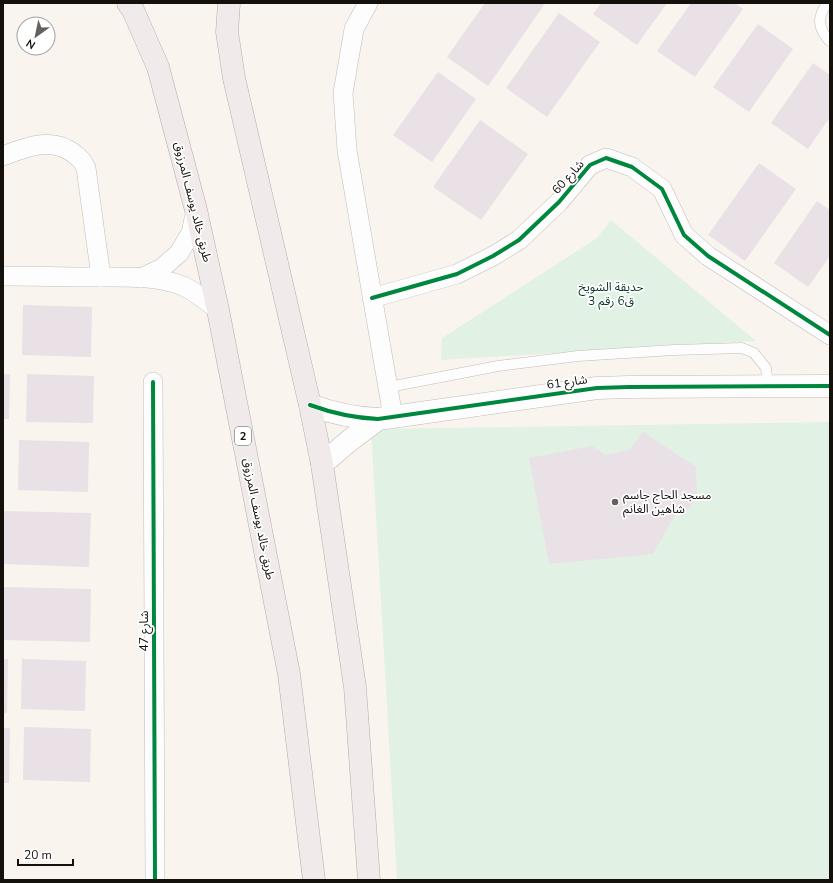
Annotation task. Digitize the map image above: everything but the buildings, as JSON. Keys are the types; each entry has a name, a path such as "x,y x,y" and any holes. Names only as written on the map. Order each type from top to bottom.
{"main road":[{"name":"طريق خالد يوسف المرزوق","path":"128,3 133,10 158,67 196,210 218,310 289,674 314,880"},
{"path":"229,3 228,32 234,78 310,405 322,464 355,688 370,880"}],"street":[{"path":"368,3 354,29 343,93 347,150 372,298 389,387 386,418"},
{"path":"3,156 24,148 40,144 50,144 59,145 80,158 86,168 101,277"},
{"name":"شارع 60","path":"372,298 457,274 493,256 519,240 559,202 590,165 606,158 632,167 662,189 684,235 708,256 830,335"},
{"path":"141,278 162,268 179,253 191,233 196,210"},
{"path":"3,276 141,278 162,280 183,286 201,296 218,310"},
{"name":"شارع 47","path":"153,382 155,880"},
{"name":"شارع 61","path":"310,405 326,411 361,418 386,418 597,388 830,386"},
{"name":"شارع 61","path":"322,464 349,441 386,418"}],"lane":[{"path":"827,3 819,20 827,40 830,41"},
{"path":"389,387 498,366 578,356 674,350 742,348 754,353 766,368 768,386"}],"green space":[{"name":"حديقة الشويخ ق6 رقم 3","path":"611,220 756,341 441,360 442,338 597,238"},
{"path":"830,422 830,880 397,880 371,429"}],"cycle path":[{"path":"372,298 457,274 493,256 519,240 559,202 590,165 606,158 632,167 662,189 684,235 708,256 830,335"},
{"path":"153,382 155,880"},
{"path":"310,405 343,415 378,419 597,388 830,386"}],"place":[{"name":"مسجد الحاج جاسم شاهين الغانم","path":"615,502"}]}
